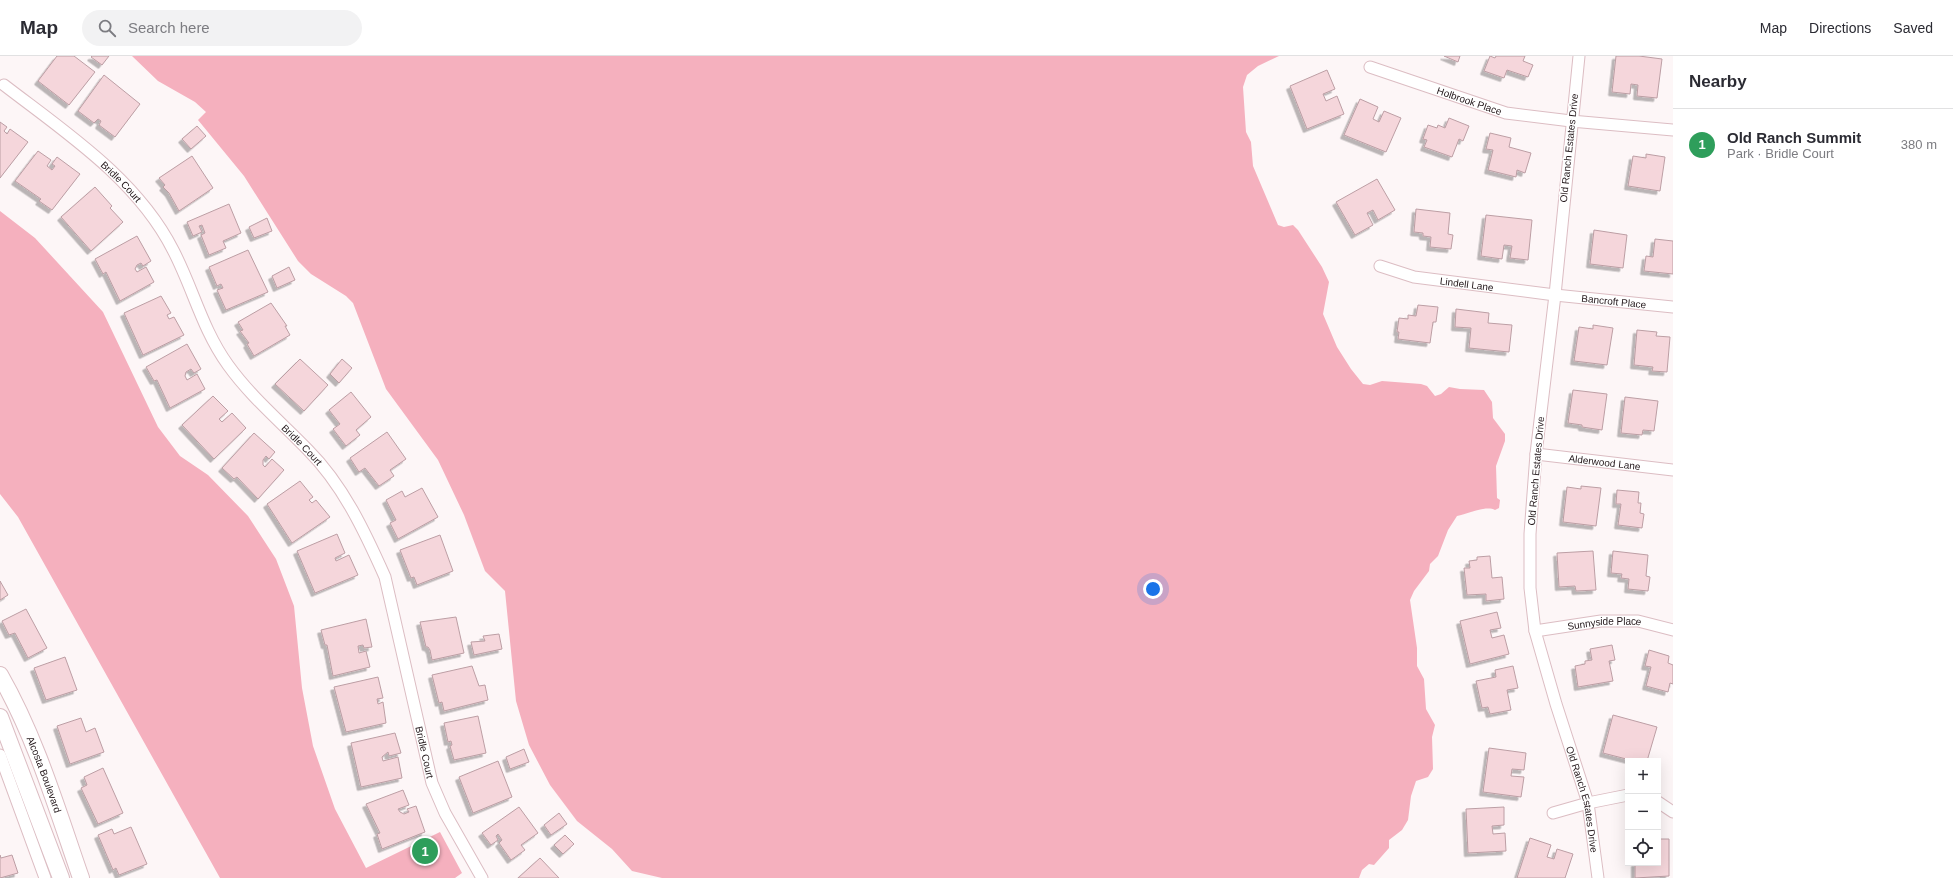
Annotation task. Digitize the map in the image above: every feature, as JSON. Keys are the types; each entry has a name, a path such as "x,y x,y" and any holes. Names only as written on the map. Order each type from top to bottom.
{"main road":[{"name":"Alcosta Boulevard","path":"0,675 14,699 32,740 81,878"},
{"name":"Alcosta Boulevard","path":"0,717 4,751 61,878"}],"street":[{"name":"Old Ranch Estates Drive","path":"1579,56 1571,121 1555,295 1536,454 1530,534 1530,588 1535,631 1556,704 1588,802 1598,878"},
{"name":"Holbrook Place","path":"1370,67 1506,113 1571,121 1673,130"},
{"name":"Bridle Court","path":"4,84 90,152 136,197 173,249 201,317 213,342 227,364 248,391 309,451 331,477 348,504 371,545 385,577 432,783 445,813 482,878"},
{"name":"Lindell Lane","path":"1380,266 1414,276 1555,295"},
{"name":"Bancroft Place","path":"1555,295 1673,307"},
{"name":"Alderwood Lane","path":"1536,454 1673,470"},
{"name":"Sunnyside Place","path":"1535,631 1601,621 1638,621 1673,630"},
{"path":"4,751 32,740"},
{"name":"Alcosta Boulevard","path":"4,751 45,878"},
{"path":"1553,813 1588,802 1625,796"},
{"path":"1661,804 1673,812"}],"shaded area":[{"path":"132,56 1279,56 1258,66 1247,75 1243,87 1246,132 1251,142 1253,166 1278,225 1284,227 1293,225 1298,230 1322,267 1329,282 1323,314 1337,347 1363,384 1370,385 1382,381 1421,384 1427,386 1435,396 1441,394 1449,387 1484,390 1492,402 1493,418 1505,434 1505,441 1496,466 1497,498 1500,500 1499,508 1495,510 1482,509 1457,516 1448,530 1438,556 1430,564 1429,571 1414,591 1410,600 1417,648 1417,666 1424,679 1426,709 1435,725 1432,737 1433,769 1428,777 1416,781 1411,796 1408,820 1402,830 1389,840 1389,848 1374,865 1369,864 1362,870 1359,878 662,878 632,871 612,849 577,821 550,785 529,745 516,701 505,591 485,571 464,515 438,460 386,389 353,303 346,296 311,274 298,261 244,176 198,120 206,112 195,102 158,81"},
{"path":"0,211 35,238 103,312 158,427 180,456 208,475 248,516 276,559 294,606 302,688 313,746 335,809 366,868 440,832 462,873 455,878 220,878 18,517 0,494"}],"building":[{"path":"57,56 74,56 95,72 69,105 38,81"},
{"path":"109,56 102,65 91,57"},
{"path":"1444,56 1460,56 1458,62"},
{"path":"1490,56 1495,58 1496,56 1525,56 1523,61 1533,65 1528,77 1507,70 1504,78 1484,71"},
{"path":"1616,56 1639,56 1662,59 1657,98 1637,96 1638,85 1631,84 1630,94 1612,92"},
{"path":"1327,70 1335,89 1323,94 1326,101 1337,96 1344,114 1307,129 1290,86"},
{"path":"104,75 140,104 115,137 99,125 101,121 98,119 94,123 78,111"},
{"path":"1360,99 1378,107 1373,119 1379,122 1384,111 1401,118 1386,152 1344,135"},
{"path":"1449,118 1469,126 1463,141 1459,139 1452,157 1424,147 1427,140 1423,139 1428,125 1437,128 1438,125 1445,128"},
{"path":"0,122 7,127 4,131 7,134 10,129 28,142 0,178"},
{"path":"197,126 206,136 191,149 182,139"},
{"path":"1490,133 1511,138 1509,147 1531,153 1525,173 1517,170 1516,177 1488,170 1493,150 1486,149"},
{"path":"38,151 51,160 47,166 52,170 55,166 52,164 57,157 80,174 52,210 39,201 41,199 15,181"},
{"path":"1646,154 1665,157 1660,191 1628,186 1633,156 1646,158"},
{"path":"192,156 213,188 179,211 169,193 163,187 165,185 159,178"},
{"path":"1377,179 1395,210 1378,220 1373,210 1367,213 1373,225 1355,235 1336,202"},
{"path":"95,187 112,206 110,208 123,222 91,251 61,217"},
{"path":"229,204 241,233 223,241 226,248 209,255 201,235 205,233 202,225 199,226 202,232 193,236 187,222"},
{"path":"1416,209 1450,213 1448,234 1453,235 1451,249 1430,247 1431,237 1423,236 1423,233 1414,232"},
{"path":"1486,215 1532,220 1528,260 1510,258 1512,246 1504,245 1502,259 1481,256"},
{"path":"267,218 272,231 254,238 249,227"},
{"path":"1594,230 1627,235 1623,268 1590,264"},
{"path":"137,236 151,261 143,266 141,263 137,265 135,269 137,272 146,267 154,282 120,301 106,272 103,274 95,259"},
{"path":"1655,239 1673,241 1673,274 1644,271 1646,256 1653,257"},
{"path":"248,250 268,292 226,310 217,290 223,288 221,284 217,286 209,267"},
{"path":"289,267 295,280 277,288 272,276"},
{"path":"161,296 171,313 167,315 169,319 174,317 184,335 143,355 124,313"},
{"path":"271,303 287,326 285,326 290,335 254,356 247,344 249,343 240,331 243,330 238,322"},
{"path":"1418,305 1438,307 1436,322 1433,322 1430,343 1398,339 1399,332 1397,332 1399,318 1408,319 1408,315 1416,316"},
{"path":"1456,309 1489,313 1488,323 1512,325 1509,352 1469,348 1471,328 1455,327"},
{"path":"1593,325 1613,328 1607,365 1574,361 1579,327 1593,329"},
{"path":"1637,330 1657,332 1656,336 1670,337 1667,372 1652,371 1653,367 1634,365"},
{"path":"187,344 201,369 194,373 191,369 186,372 185,376 187,380 197,374 205,389 170,408 157,380 154,381 146,367"},
{"path":"300,359 328,385 304,411 275,384"},
{"path":"342,359 352,368 339,383 330,374"},
{"path":"1573,390 1607,394 1602,430 1568,423"},
{"path":"351,392 371,417 356,430 360,435 346,446 333,429 340,424 329,410"},
{"path":"213,396 228,411 219,419 222,422 232,413 246,428 214,459 182,425"},
{"path":"1625,397 1658,401 1654,431 1643,430 1642,435 1621,433"},
{"path":"387,432 406,459 390,470 394,476 379,486 365,468 359,472 350,458"},
{"path":"254,433 275,452 269,459 266,456 263,460 263,465 265,467 272,459 284,470 258,499 237,477 234,479 222,468"},
{"path":"300,481 313,497 309,500 312,503 316,500 330,517 292,543 267,504"},
{"path":"1581,486 1601,488 1596,526 1563,522 1567,487 1581,489"},
{"path":"422,488 438,517 398,539 390,523 396,520 386,500 402,491 405,497"},
{"path":"1617,490 1639,492 1638,503 1641,503 1640,513 1644,514 1642,528 1618,525 1621,504 1616,504"},
{"path":"337,534 345,553 335,558 336,561 349,555 358,575 315,593 297,551"},
{"path":"440,535 453,571 417,585 414,577 411,578 400,550"},
{"path":"1593,551 1596,590 1576,591 1575,586 1559,587 1557,553"},
{"path":"1613,551 1648,555 1646,576 1650,577 1648,591 1628,589 1629,579 1621,578 1622,574 1611,573"},
{"path":"1490,556 1492,578 1502,577 1504,599 1486,601 1486,594 1467,595 1464,568 1470,568 1469,561 1477,560 1477,557"},
{"path":"0,581 8,595 0,600"},
{"path":"26,609 47,648 28,658 15,633 9,635 2,621"},
{"path":"1497,612 1501,628 1490,630 1492,638 1504,635 1509,654 1470,664 1460,621"},
{"path":"456,617 464,653 432,660 430,650 426,647 420,622"},
{"path":"366,619 372,647 364,648 363,645 358,646 359,653 366,651 370,667 333,676 327,645 325,645 321,630"},
{"path":"499,634 502,649 474,655 471,642 485,641 483,636"},
{"path":"1612,645 1615,660 1609,661 1613,681 1578,687 1575,666 1585,664 1585,661 1592,660 1590,649"},
{"path":"1649,650 1669,656 1668,663 1673,665 1673,684 1670,683 1668,692 1646,686 1651,667 1645,666"},
{"path":"65,657 77,690 46,700 34,668"},
{"path":"472,666 479,686 485,685 488,700 444,711 442,702 439,703 432,675"},
{"path":"1513,666 1518,688 1507,690 1511,710 1490,714 1488,707 1482,708 1476,681 1496,677 1495,670"},
{"path":"378,677 383,698 377,699 378,704 383,702 386,723 346,732 334,687"},
{"path":"1613,715 1657,727 1648,758 1625,759 1603,753"},
{"path":"478,716 486,753 454,760 450,746 452,745 451,741 448,742 444,723"},
{"path":"81,718 86,732 95,728 104,752 70,764 57,726"},
{"path":"395,733 401,753 389,756 388,752 382,757 383,761 398,757 402,778 361,787 351,743"},
{"path":"1489,748 1526,753 1524,770 1512,769 1511,776 1524,777 1521,797 1483,792"},
{"path":"524,749 529,762 510,769 506,757"},
{"path":"498,761 512,797 473,813 459,777"},
{"path":"103,768 123,813 98,824 81,788 87,785 84,777"},
{"path":"403,790 409,805 398,809 404,814 409,812 407,809 416,806 425,832 382,849 377,834 380,833 366,804"},
{"path":"519,807 538,833 521,845 525,850 511,860 499,843 502,840 498,834 496,836 498,840 491,845 482,833"},
{"path":"1504,807 1504,825 1492,826 1493,834 1505,833 1506,851 1468,853 1466,809"},
{"path":"559,813 567,824 551,835 544,825"},
{"path":"131,827 147,864 119,875 116,868 113,870 98,835 112,829 114,834"},
{"path":"565,835 574,844 563,854 554,845"},
{"path":"1530,838 1551,845 1547,857 1554,859 1557,849 1573,854 1565,878 1517,878"},
{"path":"1661,839 1669,839 1669,876 1635,878 1635,866 1661,866"},
{"path":"0,855 1,858 12,855 18,873 0,878"},
{"path":"540,858 559,878 518,878"}],"place":[{"name":"Old Ranch Summit","path":"425,851"}]}
